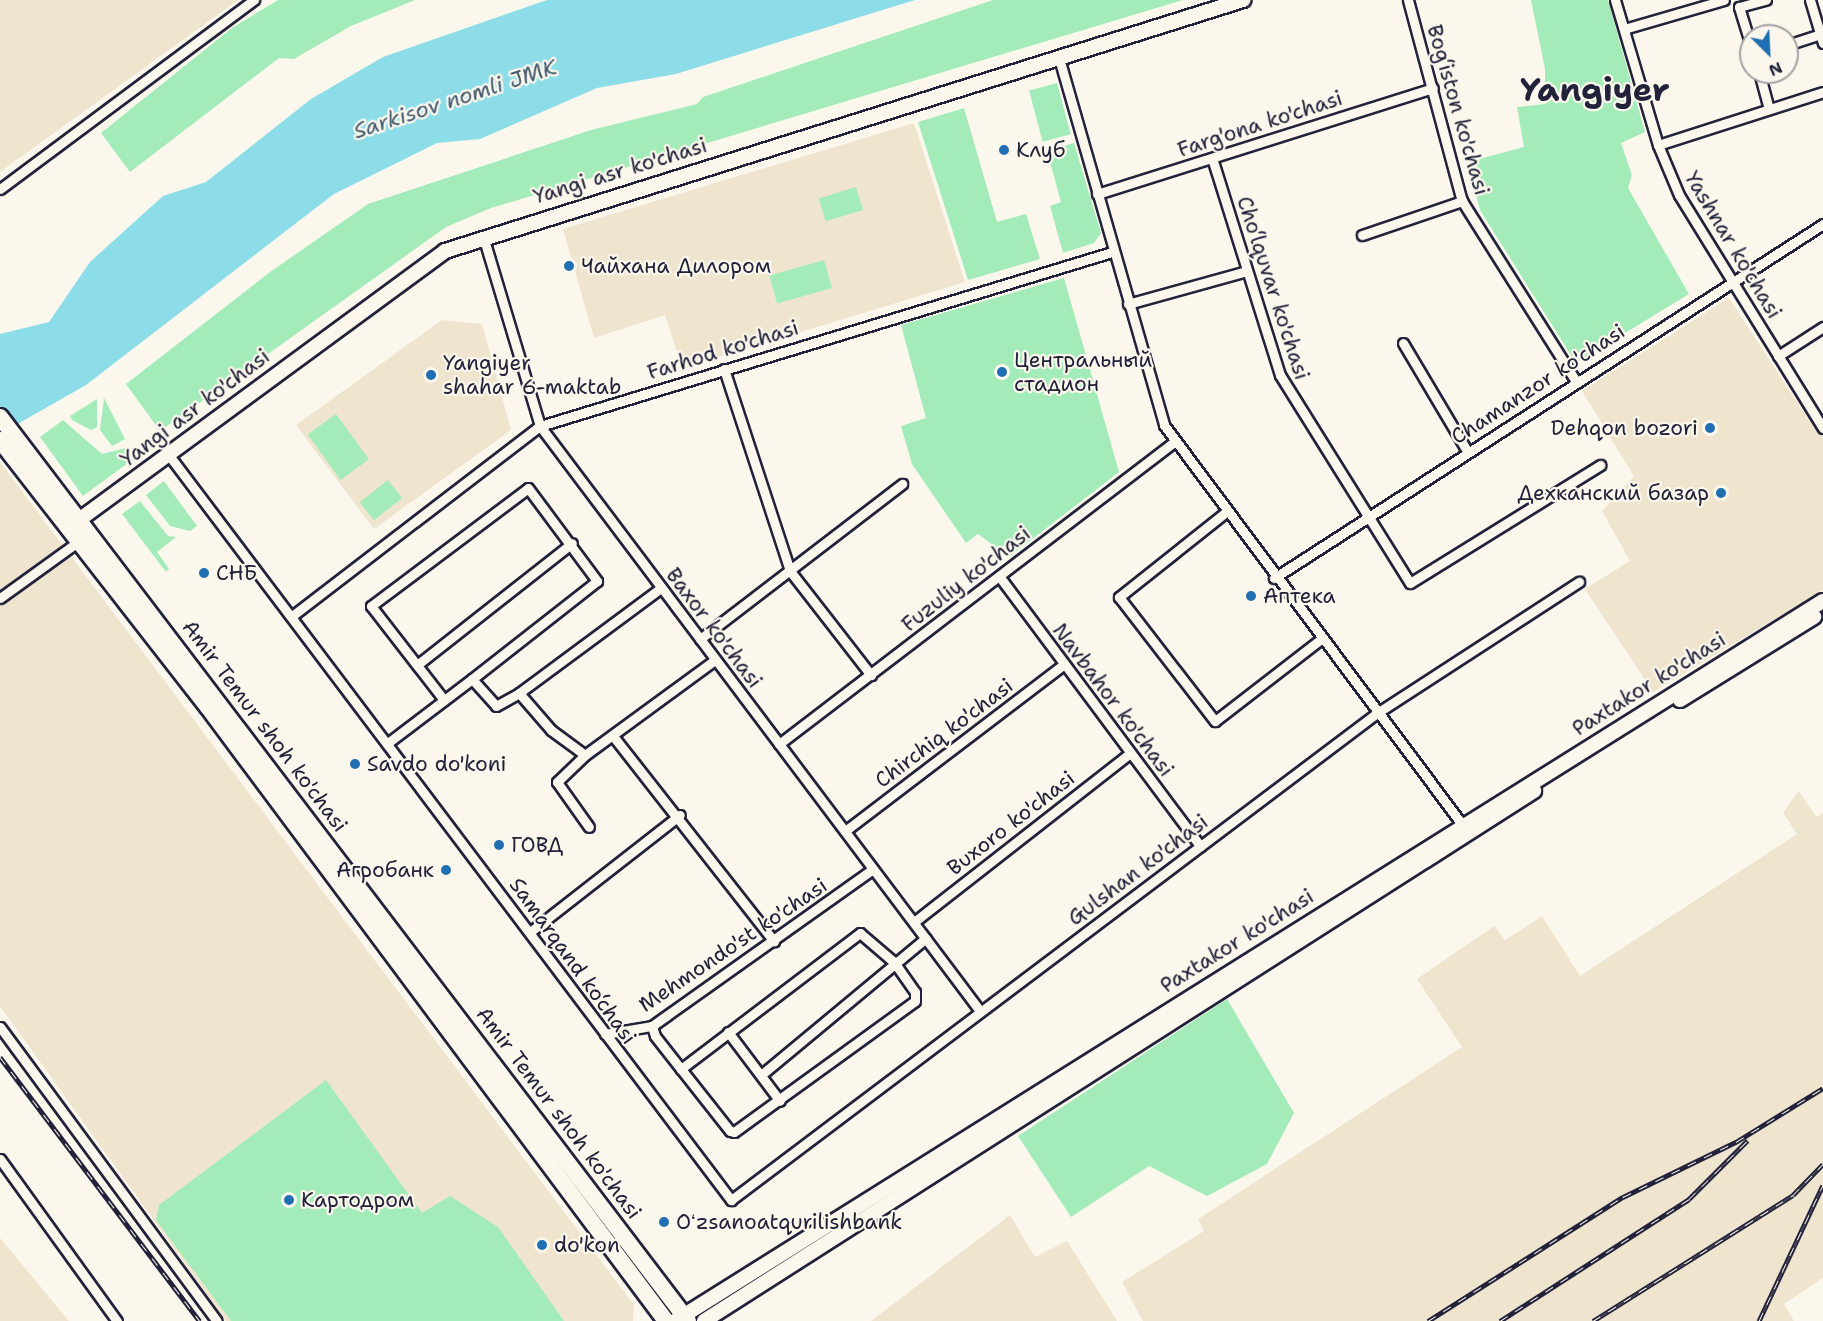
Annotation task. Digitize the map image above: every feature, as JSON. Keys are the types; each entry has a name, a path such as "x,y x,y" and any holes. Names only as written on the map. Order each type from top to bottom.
{"highway":[{"name":"Amir Temur shoh ko'chasi","path":"0,417 25,463 79,542 666,1321"},
{"name":"Amir Temur shoh ko'chasi","path":"0,440 79,520 494,1064 682,1319"},
{"path":"480,1076 494,1064"}],"main road":[{"name":"Yangi asr ko'chasi","path":"79,520 445,251 483,235 1243,0"},
{"name":"Paxtakor ko'chasi","path":"704,1321 1465,829 1823,601"},
{"name":"Paxtakor ko'chasi","path":"682,1319 1465,829 1823,611"}],"street":[{"path":"0,189 254,0"},
{"name":"Bog‘iston ko'chasi","path":"1408,0 1462,201 1575,380"},
{"name":"Yashnar ko'chasi","path":"1615,0 1658,145 1678,195 1823,428"},
{"path":"1624,29 1724,0"},
{"path":"1744,24 1737,4 1766,0"},
{"path":"1799,42 1822,36 1810,0"},
{"path":"1059,58 1112,252 1164,425 1174,442 1274,578 1465,829"},
{"path":"1762,84 1769,109"},
{"name":"Farg'ona ko'chasi","path":"1097,194 1433,88"},
{"path":"1658,145 1823,92"},
{"name":"Cho‘lquvar ko'chasi","path":"1212,158 1281,375 1365,517 1410,583 1600,465"},
{"path":"1362,236 1462,201"},
{"name":"Chamanzor ko'chasi","path":"1274,578 1575,380 1823,224"},
{"name":"Baxor ko'chasi","path":"483,235 540,426 980,1011"},
{"name":"Farhod ko'chasi","path":"292,616 540,426 1112,252"},
{"path":"1128,304 1247,271"},
{"path":"1778,356 1823,327"},
{"path":"1403,343 1467,451"},
{"path":"724,369 790,571 871,675"},
{"name":"Fuzuliy ko'chasi","path":"779,744 1174,442"},
{"name":"Samarqand ko‘chasi","path":"168,454 389,742 731,1200"},
{"path":"700,639 902,484"},
{"path":"389,742 593,589 597,581 572,543 528,488 371,606 444,700"},
{"path":"1226,512 1119,597 1215,721 1321,639"},
{"path":"0,598 79,542"},
{"path":"417,665 572,543"},
{"name":"Navbahor ko'chasi","path":"999,576 1200,846"},
{"name":"Gulshan ko'chasi","path":"731,1200 1377,713 1579,582"},
{"path":"472,679 496,706 519,693 661,588"},
{"path":"589,827 556,782 585,755 716,660"},
{"name":"Chirchiq ko'chasi","path":"845,831 1064,664"},
{"path":"519,693 551,730 585,755"},
{"path":"613,736 680,816 774,941"},
{"name":"Buxoro ko'chasi","path":"914,922 1130,753"},
{"path":"530,932 680,816"},
{"name":"Mehmondo'st ko'chasi","path":"605,1034 652,1026 774,941 873,868"},
{"path":"652,1026 681,1069 734,1132 780,1101 915,1001 915,992 895,963 860,933 681,1069"},
{"path":"761,1076 926,938"},
{"path":"0,1027 217,1321"},
{"path":"728,1032 780,1101"},
{"path":"0,1158 117,1321"}],"shaded area":[{"path":"0,0 238,0 0,172"},
{"path":"914,123 965,282 682,368 665,315 594,338 563,229"},
{"name":"Дехканский базар","path":"1729,298 1814,428 1823,426 1823,590 1653,692 1585,589 1630,561 1602,511 1634,476 1582,391"},
{"name":"Yangiyer shahar 6-maktab","path":"442,320 482,324 511,430 374,529 296,425"},
{"path":"0,462 634,1305 633,1321 226,1321 0,1006"},
{"path":"1799,791 1816,817 1823,813 1823,1278 1784,1304 1794,1321 1143,1321 1122,1282 1204,1231 1198,1219 1462,1047 1417,979 1494,926 1505,940 1542,916 1580,976 1797,834 1783,813"},
{"path":"1010,1215 1035,1257 1067,1241 1117,1321 871,1321"},
{"path":"0,1238 69,1321 0,1321"}],"green space":[{"path":"278,0 415,0 351,26 294,59 279,58 130,172 101,133 232,28"},
{"path":"993,0 1183,0 491,208 446,227 160,431 126,384 270,272 368,204 591,130 697,104 703,97"},
{"path":"1531,0 1608,0 1645,132 1621,143 1632,175 1628,188 1689,294 1576,363 1480,210 1468,162 1524,147 1517,107 1545,104 1545,69"},
{"path":"1057,83 1071,134 1043,142 1029,91"},
{"path":"964,108 997,222 1026,214 1040,259 968,280 918,122"},
{"path":"1074,143 1101,233 1094,243 1063,253 1050,206 1061,202 1047,151"},
{"path":"856,187 863,210 826,221 819,198"},
{"path":"824,260 832,288 777,304 769,276"},
{"name":"Центральный стадион","path":"1064,278 1119,472 1009,557 978,534 966,543 912,464 901,426 926,418 901,325"},
{"path":"104,398 125,439 112,446 100,430"},
{"path":"97,399 97,427 91,430 72,420 70,416"},
{"path":"336,414 369,459 341,480 308,435"},
{"path":"63,420 102,454 126,448 136,457 83,496 40,437"},
{"path":"388,480 402,498 374,520 360,502"},
{"path":"164,481 197,526 190,531 170,526 146,495"},
{"path":"140,501 168,536 176,537 157,552 169,569 166,572 122,514"},
{"path":"1227,999 1294,1113 1267,1164 1207,1196 1149,1166 1071,1217 1018,1136"},
{"name":"Картодром","path":"326,1080 422,1213 450,1196 498,1227 564,1321 231,1321 156,1220 159,1205"}],"water":[{"name":"Sarkisov nomli JMK","path":"547,0 915,0 676,74 597,88 480,139 437,143 334,194 86,385 0,434 0,334 49,322 90,262 163,196 206,182 311,99 383,57"}],"railway":[{"path":"0,1057 200,1321"},
{"path":"1428,1321 1623,1197 1736,1142 1823,1088"},
{"path":"1500,1321 1689,1199 1748,1140"},
{"path":"1593,1321 1793,1195 1823,1164"},
{"path":"1759,1321 1823,1185"}],"place":[{"name":"Клуб","path":"1004,150"},
{"name":"Чайхана Дилором","path":"569,266"},
{"name":"Центральный стадион","path":"1002,372"},
{"name":"Yangiyer shahar 6-maktab","path":"431,375"},
{"name":"Dehqon bozori","path":"1710,428"},
{"name":"Дехканский базар","path":"1721,493"},
{"name":"СНБ","path":"204,573"},
{"name":"Аптека","path":"1251,596"},
{"name":"Savdo do'koni","path":"355,764"},
{"name":"ГОВД","path":"499,845"},
{"name":"Агробанк","path":"446,870"},
{"name":"Картодром","path":"289,1200"},
{"name":"Oʻzsanoatqurilishbank","path":"664,1222"},
{"name":"do'kon","path":"542,1245"}],"district":[{"name":"Yangiyer","path":"1595,90"}]}
